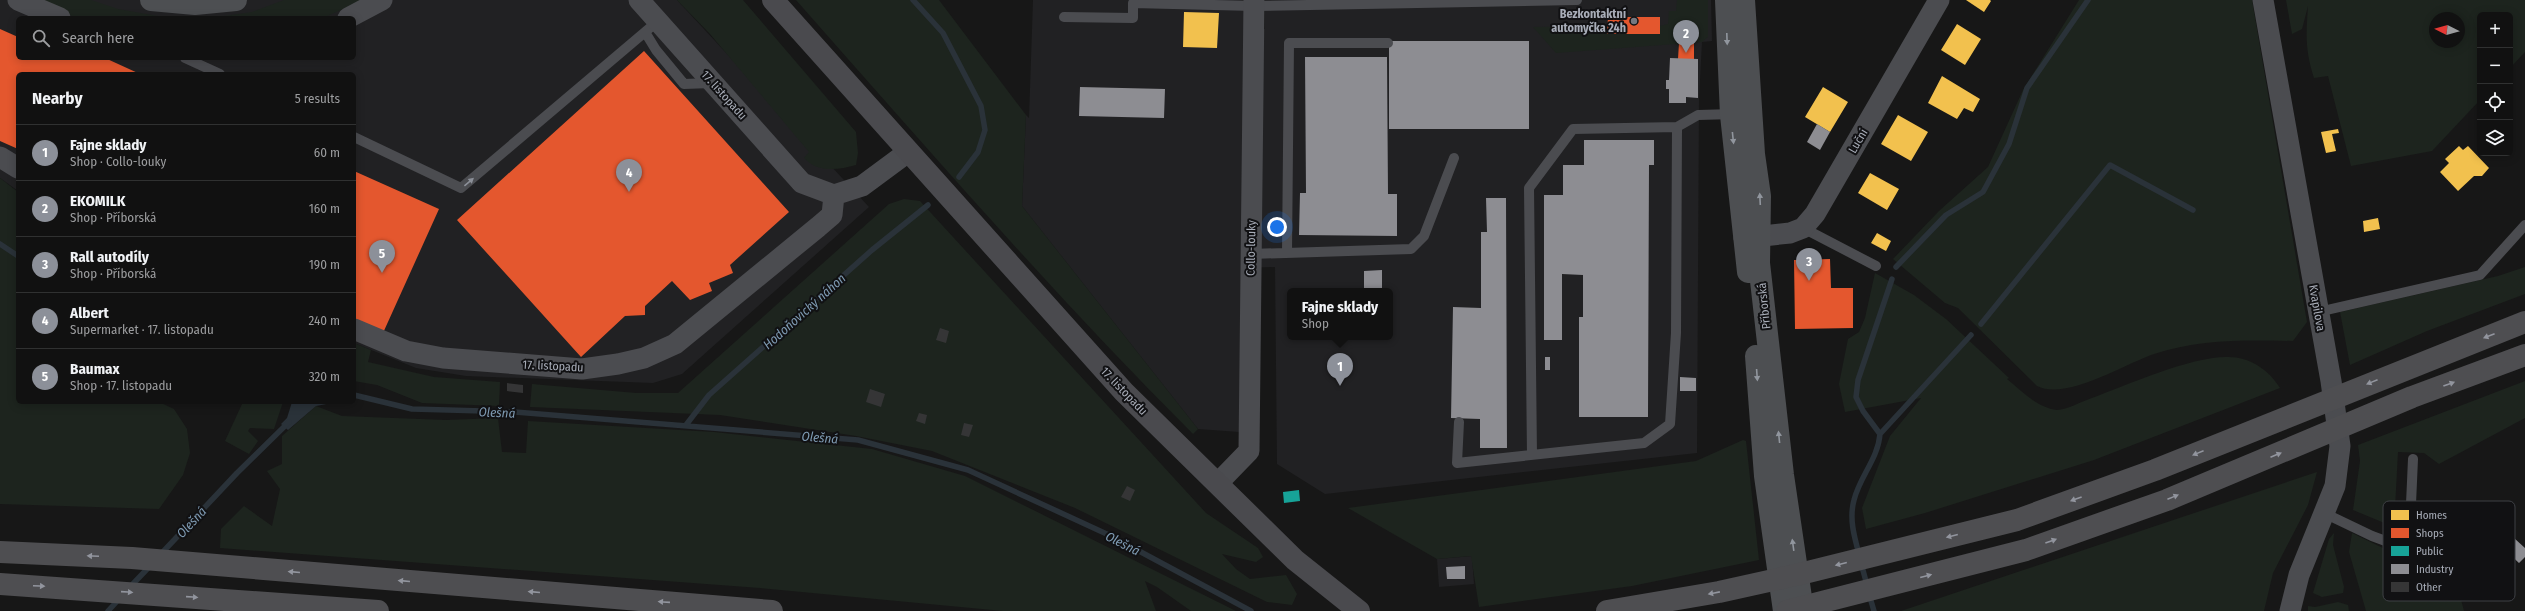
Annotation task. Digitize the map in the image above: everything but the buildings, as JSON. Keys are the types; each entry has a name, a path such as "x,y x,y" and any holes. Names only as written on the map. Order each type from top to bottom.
{"highway":[{"path":"1607,611 1719,592 2017,520 2234,439 2408,367 2525,322"},
{"path":"1787,611 2026,550 2167,500 2240,471 2412,397 2525,355"},
{"path":"0,552 132,558 772,611"},
{"path":"0,584 101,590 378,611"}],"main road":[{"path":"151,0 195,4 236,0"},
{"name":"17. listopadu","path":"773,0 1124,392 1218,483 1294,560 1359,611"},
{"name":"Příborská","path":"1726,0 1741,114 1754,154 1760,196 1752,238 1765,476 1784,611"},
{"name":"Příborská","path":"1741,114 1744,0"},
{"name":"Příborská","path":"1752,238 1760,263 1766,326 1802,611"}],"street":[{"path":"18,0 55,16"},
{"path":"352,16 382,0"},
{"name":"17. listopadu","path":"356,330 406,351 444,358 582,368 644,358 675,344 832,215 834,195 802,183 714,84 652,27 639,0"},
{"name":"Luční","path":"1803,228 1815,214 1940,0"},
{"name":"Kvapilova","path":"2263,0 2340,446 2335,486 2326,514 2298,575 2290,611"},
{"name":"Collo-louky","path":"1218,483 1250,451 1254,3"},
{"path":"834,195 862,186 908,152"},
{"path":"0,157 16,167"},
{"path":"1752,238 1790,233 1803,228"}],"lane":[{"path":"1064,17 1133,18 1133,2 1254,3 1577,0"},
{"path":"356,138 461,188 652,27"},
{"path":"1287,253 1289,43 1388,43"},
{"path":"189,60 216,72"},
{"path":"1532,455 1529,188 1573,129 1677,127 1698,115 1741,114"},
{"path":"1459,422 1457,463 1644,443 1670,424 1676,333 1677,127"},
{"path":"1251,254 1411,249 1424,236 1454,158"},
{"path":"2318,312 2480,276 2525,225"},
{"path":"1803,228 1876,266"},
{"path":"2411,501 2413,459"},
{"path":"2326,514 2383,540"}],"shaded area":[{"path":"0,0 677,0 869,207 682,374 653,383 466,376 416,368 356,344 356,72 16,72 16,190 0,178"},
{"path":"33,0 91,0 118,9 158,16 72,16"},
{"path":"284,0 363,0 327,16 225,16 252,12"},
{"path":"677,0 743,0 856,132 858,153 856,165 828,169 816,166 804,158 809,152 710,34"},
{"path":"796,0 939,0 1026,115 1022,206 1198,429 1193,434 1041,274"},
{"path":"1033,0 1244,0 1245,31 1265,29 1265,0 1711,0 1712,41 1702,42 1699,99 1697,453 1325,494 1277,464 1275,267 1245,268 1239,432 1198,429 1022,206 1026,115 1029,118"},
{"path":"1677,0 1708,0 1708,37 1702,42 1556,53 1533,27 1607,26 1607,34 1660,34 1660,26 1668,24 1669,11 1676,11"},
{"path":"2079,0 2252,0 2307,322 2293,341 2258,340 2205,343 2171,349 2154,354 2079,385 2063,389 2049,389 2037,386 1958,308 1945,303 1893,259 1939,211 1988,167 2023,90"},
{"path":"2286,0 2525,0 2525,52 2513,65 2513,12 2477,12 2477,103 2432,151 2351,166 2328,76 2314,78 2311,68 2307,42 2308,6 2302,29 2292,34"},
{"path":"0,178 16,190 16,404 163,404 174,409 187,429 190,453 183,475 159,509 0,504"},
{"path":"904,199 920,201 1206,513 1258,548 1263,557 1256,562 1222,554 1236,569 1250,579 1286,575 1297,594 1292,605 1267,602 1075,508 932,451 856,436 720,415 530,407 532,384 636,393 678,393 889,204"},
{"path":"2525,267 2525,294 2427,331 2350,365 2340,312 2498,276"},
{"path":"1875,273 1914,295 1946,319 2009,378 2007,379 2030,398 2050,409 2065,409 2160,372 2196,361 2213,358 2228,357 2244,359 2251,362 2265,370 2280,388 2094,460 1925,513 1866,529 1862,508 1890,436 1921,398 1845,412 1839,384 1848,339 1859,332 1865,318"},
{"path":"356,344 371,350 368,362 434,377 500,382 499,406 422,403 377,385 356,381"},
{"path":"2525,381 2525,418 2439,464 2424,453 2398,452 2395,501 2383,501 2383,522 2353,510 2360,461 2358,445"},
{"path":"242,404 282,404 274,429 250,428 248,431 258,441 249,454 225,441"},
{"path":"291,404 326,404 316,406 288,430 281,424 287,418"},
{"path":"316,406 342,416 446,420 498,418 502,452 526,453 528,421 714,432 872,449 965,476 1236,611 1191,611 1157,587 1145,581 1156,611 1003,611 760,588 220,548 221,529 244,506 272,526 280,489 267,471 282,464 282,436"},
{"path":"1743,440 1746,441 1759,560 1632,586 1479,607 1471,556 1437,559 1348,508 1696,461"},
{"path":"2317,472 2308,505 2273,573 2264,611 1901,611"},
{"path":"2334,533 2333,545 2344,587 2343,593 2322,597 2313,593 2329,539"},
{"path":"2352,533 2383,548 2383,601 2461,601 2464,611 2366,611 2349,552"},
{"path":"1472,556 1474,584 1439,587 1437,559"},
{"path":"2338,602 2348,605 2349,611 2308,611 2308,606 2315,607"}],"waterway":[{"name":"Hodoňovický náhon","path":"913,0 943,33 981,106 985,130 978,152 959,177"},
{"path":"1896,267 1946,215 1983,192 2009,144 2027,88 2088,0"},
{"path":"1981,324 2110,165 2193,210"},
{"name":"Hodoňovický náhon","path":"686,425 709,395 872,250 928,205"},
{"path":"0,244 16,255"},
{"path":"1859,554 1853,527 1852,514 1854,500 1860,483 1876,451 1880,434 1863,411 1856,397 1858,380 1892,279"},
{"path":"1880,434 1971,335"},
{"name":"Olešná","path":"356,395 412,409 515,412 858,440 968,470 1111,536 1251,611"},
{"name":"Olešná","path":"160,555 237,473 289,422"},
{"path":"1861,563 1867,585"},
{"name":"Olešná","path":"130,587 150,566"},
{"path":"1869,594 1874,611"},
{"name":"Olešná","path":"108,611 120,598"}],"place":[{"name":"Bezkontaktní automyčka 24h","path":"1634,21"},
{"name":"EKOMILK","path":"1686,53"},
{"name":"Albert","path":"629,192"},
{"name":"Baumax","path":"382,273"},
{"name":"Rall autodíly","path":"1809,281"},
{"name":"Fajne sklady","path":"1340,386"}]}
